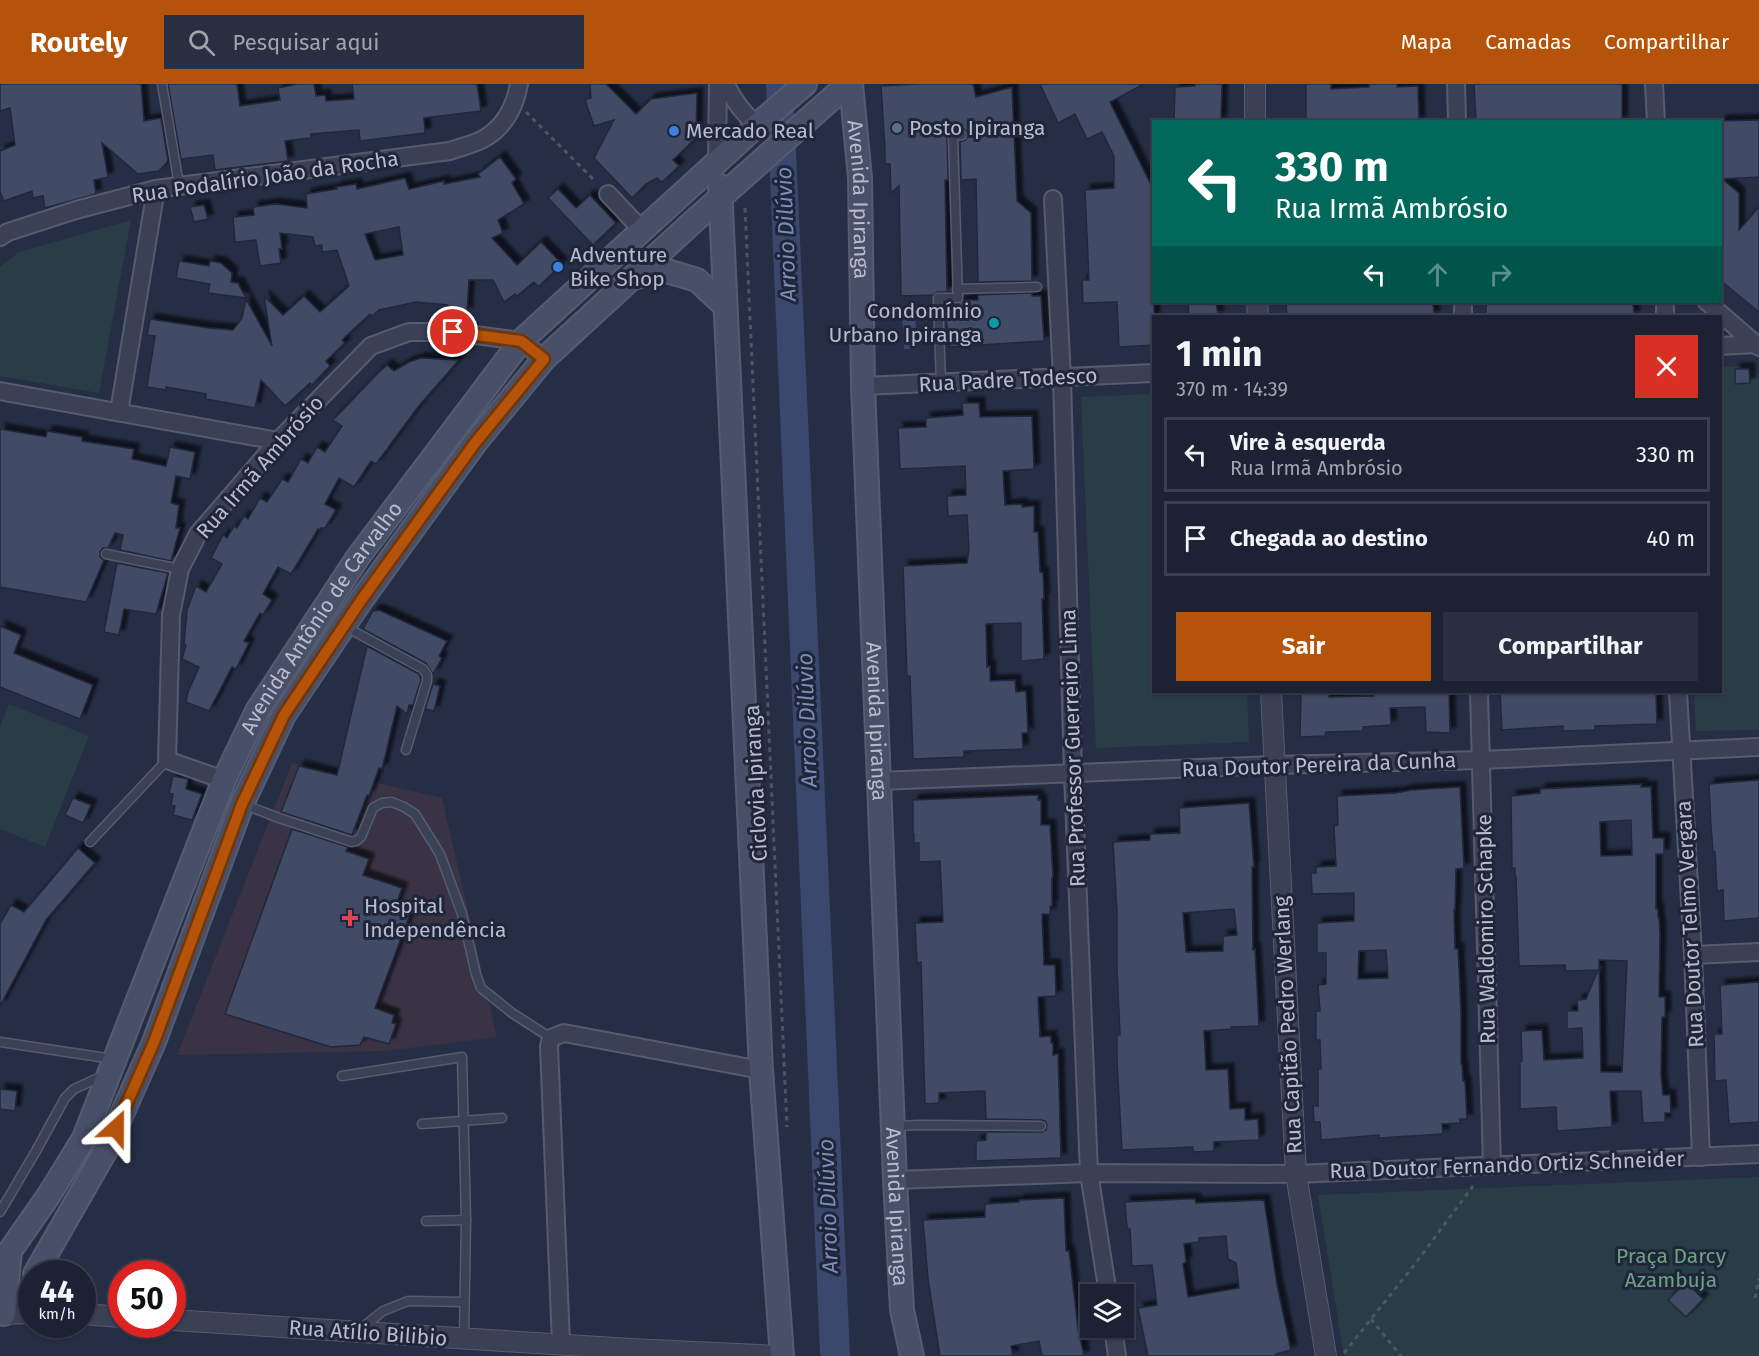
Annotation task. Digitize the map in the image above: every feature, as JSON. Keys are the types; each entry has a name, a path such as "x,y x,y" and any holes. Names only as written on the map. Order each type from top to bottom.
{"main road":[{"name":"Avenida Antônio de Carvalho","path":"5,1256 49,1195 84,1138 224,780 257,711 358,557 521,341 805,84"},
{"name":"Avenida Antônio de Carvalho","path":"42,1260 106,1150 154,1042 242,804 284,715 343,626 475,443 544,359 807,119 849,84"},
{"name":"Avenida Ipiranga","path":"849,84 860,178 863,386 895,1180 902,1310 912,1356"},
{"path":"717,163 722,196 725,306 761,1070 781,1356"},
{"path":"630,279 667,271 697,280 725,306"},
{"path":"1,1315 5,1256"},
{"path":"1,1315 18,1295"}],"street":[{"path":"516,102 519,84"},
{"path":"717,163 718,84"},
{"path":"726,84 731,97 742,111 760,123"},
{"path":"1254,84 1255,120"},
{"path":"1456,84 1457,120"},
{"path":"1654,84 1656,120"},
{"name":"Rua Podalírio João da Rocha","path":"0,237 8,232 76,210 156,189 450,151 485,138 503,123 516,102"},
{"path":"119,412 156,189"},
{"path":"608,194 642,230"},
{"name":"Rua Professor Guerreiro Lima","path":"1053,200 1062,378 1073,774 1089,1173 1106,1284"},
{"path":"1708,303 1722,315"},
{"path":"1722,315 1757,346"},
{"name":"Rua Irmã Ambrósio","path":"166,760 171,615 180,569 198,534 278,441 371,346 409,332 453,332 521,341"},
{"path":"521,341 544,359"},
{"path":"1722,346 1757,346"},
{"name":"Rua Padre Todesco","path":"863,386 1152,373"},
{"path":"0,391 278,441"},
{"name":"Rua Capitão Pedro Werlang","path":"1271,693 1296,1174 1326,1356"},
{"name":"Rua Waldomiro Schapke","path":"1479,693 1492,1166"},
{"name":"Rua Doutor Telmo Vergara","path":"1678,693 1693,955 1701,1157"},
{"name":"Rua Doutor Pereira da Cunha","path":"879,781 1274,765 1482,760 1759,747"},
{"path":"166,760 224,780"},
{"path":"1693,955 1759,952"},
{"path":"561,1344 549,1046 551,1038 564,1033 761,1070"},
{"name":"Rua Doutor Fernando Ortiz Schneider","path":"895,1180 1089,1173 1296,1174 1759,1154"},
{"path":"1,1315 18,1314"},
{"name":"Rua Atílio Bilibio","path":"186,1321 781,1356"},
{"path":"1114,1338 1117,1356"}],"lane":[{"path":"162,84 179,185"},
{"path":"941,383 938,298 958,298 953,136 962,135"},
{"path":"957,289 1036,287"},
{"path":"105,554 180,569"},
{"path":"343,626 423,669 427,675 406,750"},
{"path":"90,842 166,760"},
{"path":"242,804 352,842 362,837 373,808 382,803 392,802 415,814 440,854 462,915 481,988 512,1013 551,1038"},
{"path":"0,1042 114,1066"},
{"path":"342,1076 462,1057 466,1220 464,1338"},
{"path":"0,1212 65,1098 74,1089 114,1066"},
{"path":"423,1124 502,1118"},
{"path":"893,1126 1041,1126"},
{"path":"426,1221 466,1220"},
{"path":"356,1332 383,1311 408,1301 464,1302"}],"path":[{"path":"516,102 608,194"},
{"name":"Ciclovia Ipiranga","path":"745,208 787,1129"},
{"path":"1341,1356 1415,1264 1473,1186"},
{"path":"1755,1298 1759,1278"},
{"path":"1371,1319 1401,1356"}],"shaded area":[{"name":"Hospital Independência","path":"292,763 442,798 497,1037 386,1051 177,1055"}],"green space":[{"path":"131,220 99,393 0,376 0,267 19,252"},
{"path":"1748,366 1759,375 1759,730 1696,731 1694,693 1722,693 1722,367"},
{"path":"1152,394 1152,693 1247,693 1249,742 1096,748 1081,397"},
{"path":"9,704 89,736 45,847 0,829 0,727"},
{"name":"Praça Darcy Azambuja","path":"1759,1177 1759,1356 1344,1356 1318,1195"}],"water":[{"name":"Arroio Dilúvio","path":"766,84 793,84 850,1356 821,1356 820,1353"},
{"path":"915,311 917,349 904,349 902,312"}],"building":[{"path":"0,84 141,84 144,121 161,118 168,161 159,171 138,174 102,143 108,177 94,180 96,194 45,208 43,196 33,198 32,191 4,201 0,192 0,151 15,145 10,108 0,111"},
{"path":"168,84 237,84 240,106 280,100 278,88 297,84 314,84 316,96 325,95 326,101 354,99 352,84 477,84 481,111 424,118 425,133 360,141 359,130 311,134 311,138 285,141 288,161 215,170 213,155 181,159"},
{"path":"590,84 606,84 636,114 651,99 697,93 696,138 673,160 679,166 662,182 657,178 646,184 632,198 594,158 614,120 594,126 585,100 591,98"},
{"path":"973,84 976,97 1012,87 1017,201 1031,213 1032,281 978,282 976,179 961,180 960,142 966,140 968,134 964,129 952,130 947,136 948,180 945,180 947,292 901,296 899,186 891,193 890,164 885,164 881,86"},
{"path":"1040,84 1144,84 1110,102 1152,187 1152,303 1154,303 1154,315 1152,315 1152,345 1119,347 1117,302 1083,303 1082,280 1089,280 1085,190 1114,188 1114,156 1102,132 1087,139 1075,114 1058,123"},
{"path":"1195,84 1222,84 1221,120 1174,120 1175,87 1195,86"},
{"path":"1306,84 1331,84 1331,89 1369,87 1369,84 1397,84 1397,87 1418,86 1419,120 1306,120"},
{"path":"1474,84 1622,84 1622,120 1476,120"},
{"path":"1759,120 1759,177 1722,179 1722,121"},
{"path":"500,157 516,179 512,183 524,204 498,220 503,233 492,238 517,265 541,242 562,264 538,287 534,282 517,296 515,294 504,302 493,280 469,280 467,312 448,311 448,305 416,302 379,310 372,316 370,314 342,340 345,343 326,361 330,366 312,385 310,383 285,406 261,380 255,408 206,399 206,394 166,387 166,390 147,387 155,336 147,335 150,319 233,330 242,318 246,299 272,346 264,296 283,315 304,296 320,312 349,286 337,250 322,252 322,245 315,246 313,237 280,233 281,263 260,266 256,240 235,242 233,217 254,215 253,207 276,204 307,208 306,194 337,189 336,187 356,184 357,189 405,178 409,189 444,181 444,184 480,177 478,174","holes":["399,227 403,255 375,260 365,234"]},
{"path":"1722,179 1739,193 1739,230 1759,207 1759,312 1722,282"},
{"path":"558,189 576,208 590,195 616,223 593,245 548,198"},
{"path":"204,205 208,219 194,222 190,207"},
{"path":"179,261 209,266 210,261 221,263 232,273 231,282 238,283 246,298 208,293 210,284 176,278"},
{"name":"Condomínio Urbano Ipiranga","path":"1032,293 1032,296 1041,296 1044,341 949,347 945,304 978,300 978,295"},
{"path":"1188,303 1216,303 1218,315 1189,315"},
{"path":"1286,303 1433,303 1434,315 1287,315"},
{"path":"1486,303 1633,303 1634,315 1486,315"},
{"path":"421,358 459,360 418,407 376,464 371,461 354,487 339,478 325,504 336,510 325,528 318,529 291,574 278,567 263,594 272,600 263,615 260,613 244,641 249,643 236,669 232,667 209,711 186,702 199,667 182,659 186,645 184,644 187,610 196,586 206,592 222,564 211,558 223,535 227,538 244,516 248,519 260,498 267,502 282,479 288,482 301,459 308,463 317,447 325,452 342,426 333,420 379,372 387,365 394,371"},
{"path":"1735,369 1749,369 1750,383 1735,384"},
{"path":"962,403 979,403 980,417 1032,416 1034,469 1003,471 1005,505 1034,506 1034,532 1038,532 1040,572 1043,573 1044,659 1021,661 1021,623 986,624 987,667 990,666 990,681 1015,680 1016,692 1026,691 1028,733 1022,733 1023,749 964,751 964,757 913,759 903,566 967,563 969,549 967,515 948,516 947,496 966,495 965,466 900,469 898,428 926,427 926,418 963,415"},
{"path":"0,429 46,437 47,431 82,437 82,441 134,449 132,459 166,466 170,447 195,452 190,479 176,476 171,503 179,505 176,528 180,528 171,561 120,550 123,535 115,533 108,548 103,548 100,552 100,557 104,560 86,602 0,587"},
{"path":"117,563 168,573 156,614 124,609 119,635 104,632"},
{"path":"379,610 447,641 439,656 442,658 433,674 426,663 363,629 373,611"},
{"path":"0,626 21,635 14,653 93,685 80,719 0,687"},
{"path":"367,646 419,674 421,680 413,705 409,705 407,714 397,706 382,769 379,768 352,835 281,812 299,766 337,775"},
{"path":"433,684 440,686 434,711 425,709"},
{"path":"1301,693 1329,693 1329,697 1374,696 1374,693 1449,693 1450,733 1426,732 1425,707 1390,708 1391,725 1363,727 1363,731 1326,732 1325,736 1300,737"},
{"path":"1500,693 1656,693 1657,724 1595,726 1595,730 1563,731 1563,726 1502,730"},
{"path":"173,776 188,779 186,789 202,794 192,820 173,815 175,806 171,805 173,794 169,793"},
{"path":"1759,780 1759,918 1724,921 1723,890 1717,891 1709,784"},
{"path":"1642,784 1641,787 1651,787 1653,838 1664,838 1664,854 1656,854 1656,909 1658,909 1660,934 1659,997 1665,997 1665,1017 1662,1017 1661,1075 1663,1095 1670,1095 1671,1113 1665,1113 1665,1122 1643,1123 1641,1091 1610,1091 1612,1127 1557,1131 1556,1107 1520,1109 1521,1031 1542,1030 1544,1060 1583,1058 1582,1028 1567,1029 1567,1011 1578,1011 1577,1000 1586,999 1598,970 1566,971 1565,965 1519,966 1516,876 1515,868 1512,868 1511,796 1540,793 1540,789","holes":["1631,820 1632,855 1601,856 1600,822","1599,960 1627,961 1622,1072 1601,1072"]},
{"path":"1460,787 1464,868 1456,869 1454,910 1461,1012 1461,1064 1463,1081 1465,1081 1467,1119 1460,1119 1460,1123 1442,1124 1443,1134 1379,1138 1379,1135 1321,1140 1320,1122 1314,1122 1313,1106 1318,1106 1318,1069 1321,1069 1320,1040 1316,1040 1316,1011 1320,1011 1318,985 1326,984 1326,953 1317,953 1317,923 1354,921 1354,893 1312,894 1311,873 1316,873 1316,867 1336,866 1334,826 1338,825 1337,796","holes":["1386,950 1388,978 1358,979 1359,951"]},
{"path":"1038,795 1038,800 1041,800 1041,825 1050,825 1052,906 1050,906 1050,914 1042,914 1044,965 1055,965 1056,996 1038,997 1040,1037 1051,1036 1053,1055 1058,1054 1061,1158 976,1161 976,1141 986,1140 986,1132 1041,1132 1046,1130 1047,1125 1041,1120 986,1119 985,1091 939,1093 939,1103 925,1104 921,962 917,963 915,923 943,922 940,861 919,862 919,843 914,843 913,834 913,800"},
{"path":"73,798 91,805 83,823 65,815"},
{"path":"1249,803 1254,867 1252,867 1253,950 1255,949 1259,1026 1204,1031 1206,1070 1228,1069 1230,1109 1245,1108 1245,1120 1258,1119 1259,1140 1214,1142 1214,1151 1193,1152 1193,1147 1122,1150 1117,1061 1117,1035 1120,1035 1113,842 1150,840 1150,834 1180,833 1179,808","holes":["1234,909 1237,935 1223,936 1223,951 1186,952 1183,913"]},
{"path":"292,829 348,847 346,851 369,859 363,875 402,888 394,912 409,917 375,1008 394,1015 392,1023 396,1024 389,1044 364,1037 360,1045 331,1047 225,1014"},
{"path":"78,848 95,863 46,920 0,1006 0,924 11,905 24,912"},
{"path":"1759,982 1759,1122 1729,1124 1726,1080 1715,1081 1714,1034 1722,1034 1720,985"},
{"path":"0,1089 17,1091 15,1111 0,1109"},
{"path":"1064,1198 1066,1251 1069,1251 1078,1329 1084,1356 1042,1356 1039,1341 1011,1346 1013,1356 940,1356 928,1279 923,1220 985,1217 985,1204 1019,1202 1019,1200"},
{"path":"1187,1199 1195,1199 1196,1203 1264,1200 1277,1285 1291,1350 1276,1354 1277,1356 1148,1356 1138,1308 1157,1305 1152,1265 1132,1266 1130,1229 1127,1228 1125,1202","holes":["1226,1236 1228,1259 1236,1263 1239,1288 1188,1297 1183,1264 1186,1262 1184,1244 1199,1242 1199,1238"]},
{"path":"1686,1282 1703,1299 1686,1317 1668,1300"}],"place":[{"name":"Posto Ipiranga","path":"897,128"},
{"name":"Mercado Real","path":"674,131"},
{"name":"Adventure Bike Shop","path":"558,267"},
{"name":"Condomínio Urbano Ipiranga","path":"994,323"},
{"name":"Hospital Independência","path":"350,918"}],"route":[{"path":"116,1128 154,1042 242,804 284,715 362,599 475,443 544,359 521,341 453,332"}]}
